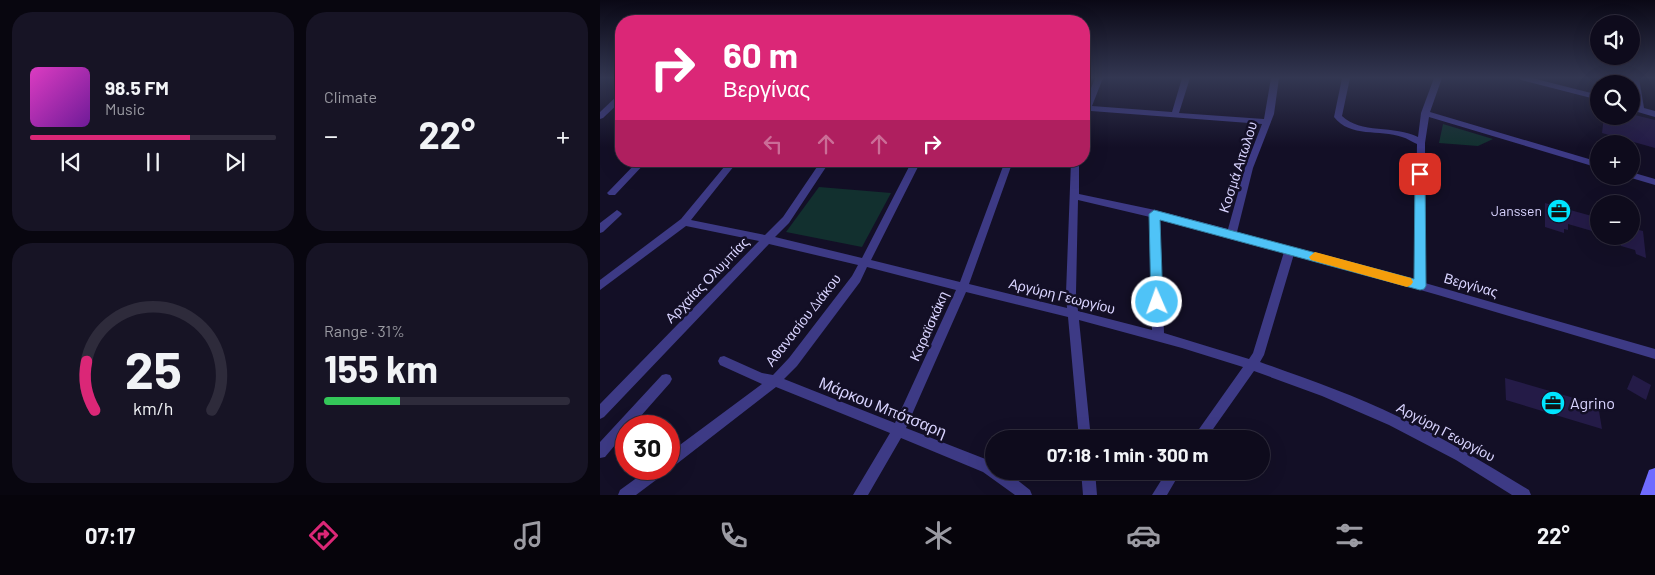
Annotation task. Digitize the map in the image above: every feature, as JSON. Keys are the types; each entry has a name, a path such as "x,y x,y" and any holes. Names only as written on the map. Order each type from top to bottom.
{"street":[{"path":"1175,114 1179,101"},
{"name":"Κοσμά Αιτωλου","path":"1231,235 1249,168 1270,114 1272,101"},
{"path":"1341,101 1338,117 1341,122 1350,126 1400,133 1421,143"},
{"path":"1420,286 1421,143 1425,113 1429,101"},
{"path":"600,116 615,102"},
{"path":"1090,108 1266,122"},
{"path":"1640,109 1655,114"},
{"path":"1425,113 1590,162"},
{"path":"612,193 637,167"},
{"path":"602,283 684,222 729,167"},
{"name":"Αρχαίας Ολυμπίας","path":"600,413 786,220 822,167"},
{"name":"Αθανασίου Διάκου","path":"680,453 775,381 793,362 856,279 915,167"},
{"name":"Καραϊσκάκη","path":"860,495 898,431 963,287 1008,167"},
{"path":"1075,167 1071,293 1084,430"},
{"path":"1640,178 1655,182"},
{"name":"Βεργίνας","path":"1074,196 1154,214 1290,250 1655,354"},
{"path":"600,229 617,214"},
{"path":"1154,214 1158,337"},
{"name":"Αργύρη Γεωργίου","path":"684,222 769,238 1074,313 1251,366 1341,396 1373,410 1445,446 1524,495"},
{"path":"1205,430 1258,355 1290,250"},
{"name":"Μάρκου Μπότσαρη","path":"724,361 761,378 775,381 988,468 1013,484 1024,495"},
{"path":"600,452 666,380"},
{"path":"1089,480 1090,495"},
{"path":"1159,495 1169,480"},
{"path":"625,495 644,481"},
{"path":"641,495 644,481"}],"green space":[{"path":"1443,124 1493,139 1478,146 1439,143"},
{"path":"819,187 891,193 862,247 786,232"}],"building":[{"path":"1640,116 1655,120 1655,148 1640,144 1640,135 1609,135 1602,133 1603,125 1640,125"},
{"name":"Janssen","path":"1545,203 1590,216 1590,230 1568,224 1568,230 1564,229 1564,233 1545,227"},
{"path":"1640,230 1643,231 1646,258 1636,254 1635,250 1621,246 1640,245"},
{"path":"1633,375 1651,385 1646,400 1627,389"},
{"name":"Agrino","path":"1505,378 1598,405 1602,429 1506,400"}],"slow traffic":[{"path":"1315,257 1407,282"}],"place":[{"name":"Janssen","path":"1559,211"},
{"name":"Agrino","path":"1553,403"}],"route":[{"path":"1157,302 1154,214 1420,286 1420,174"}]}
